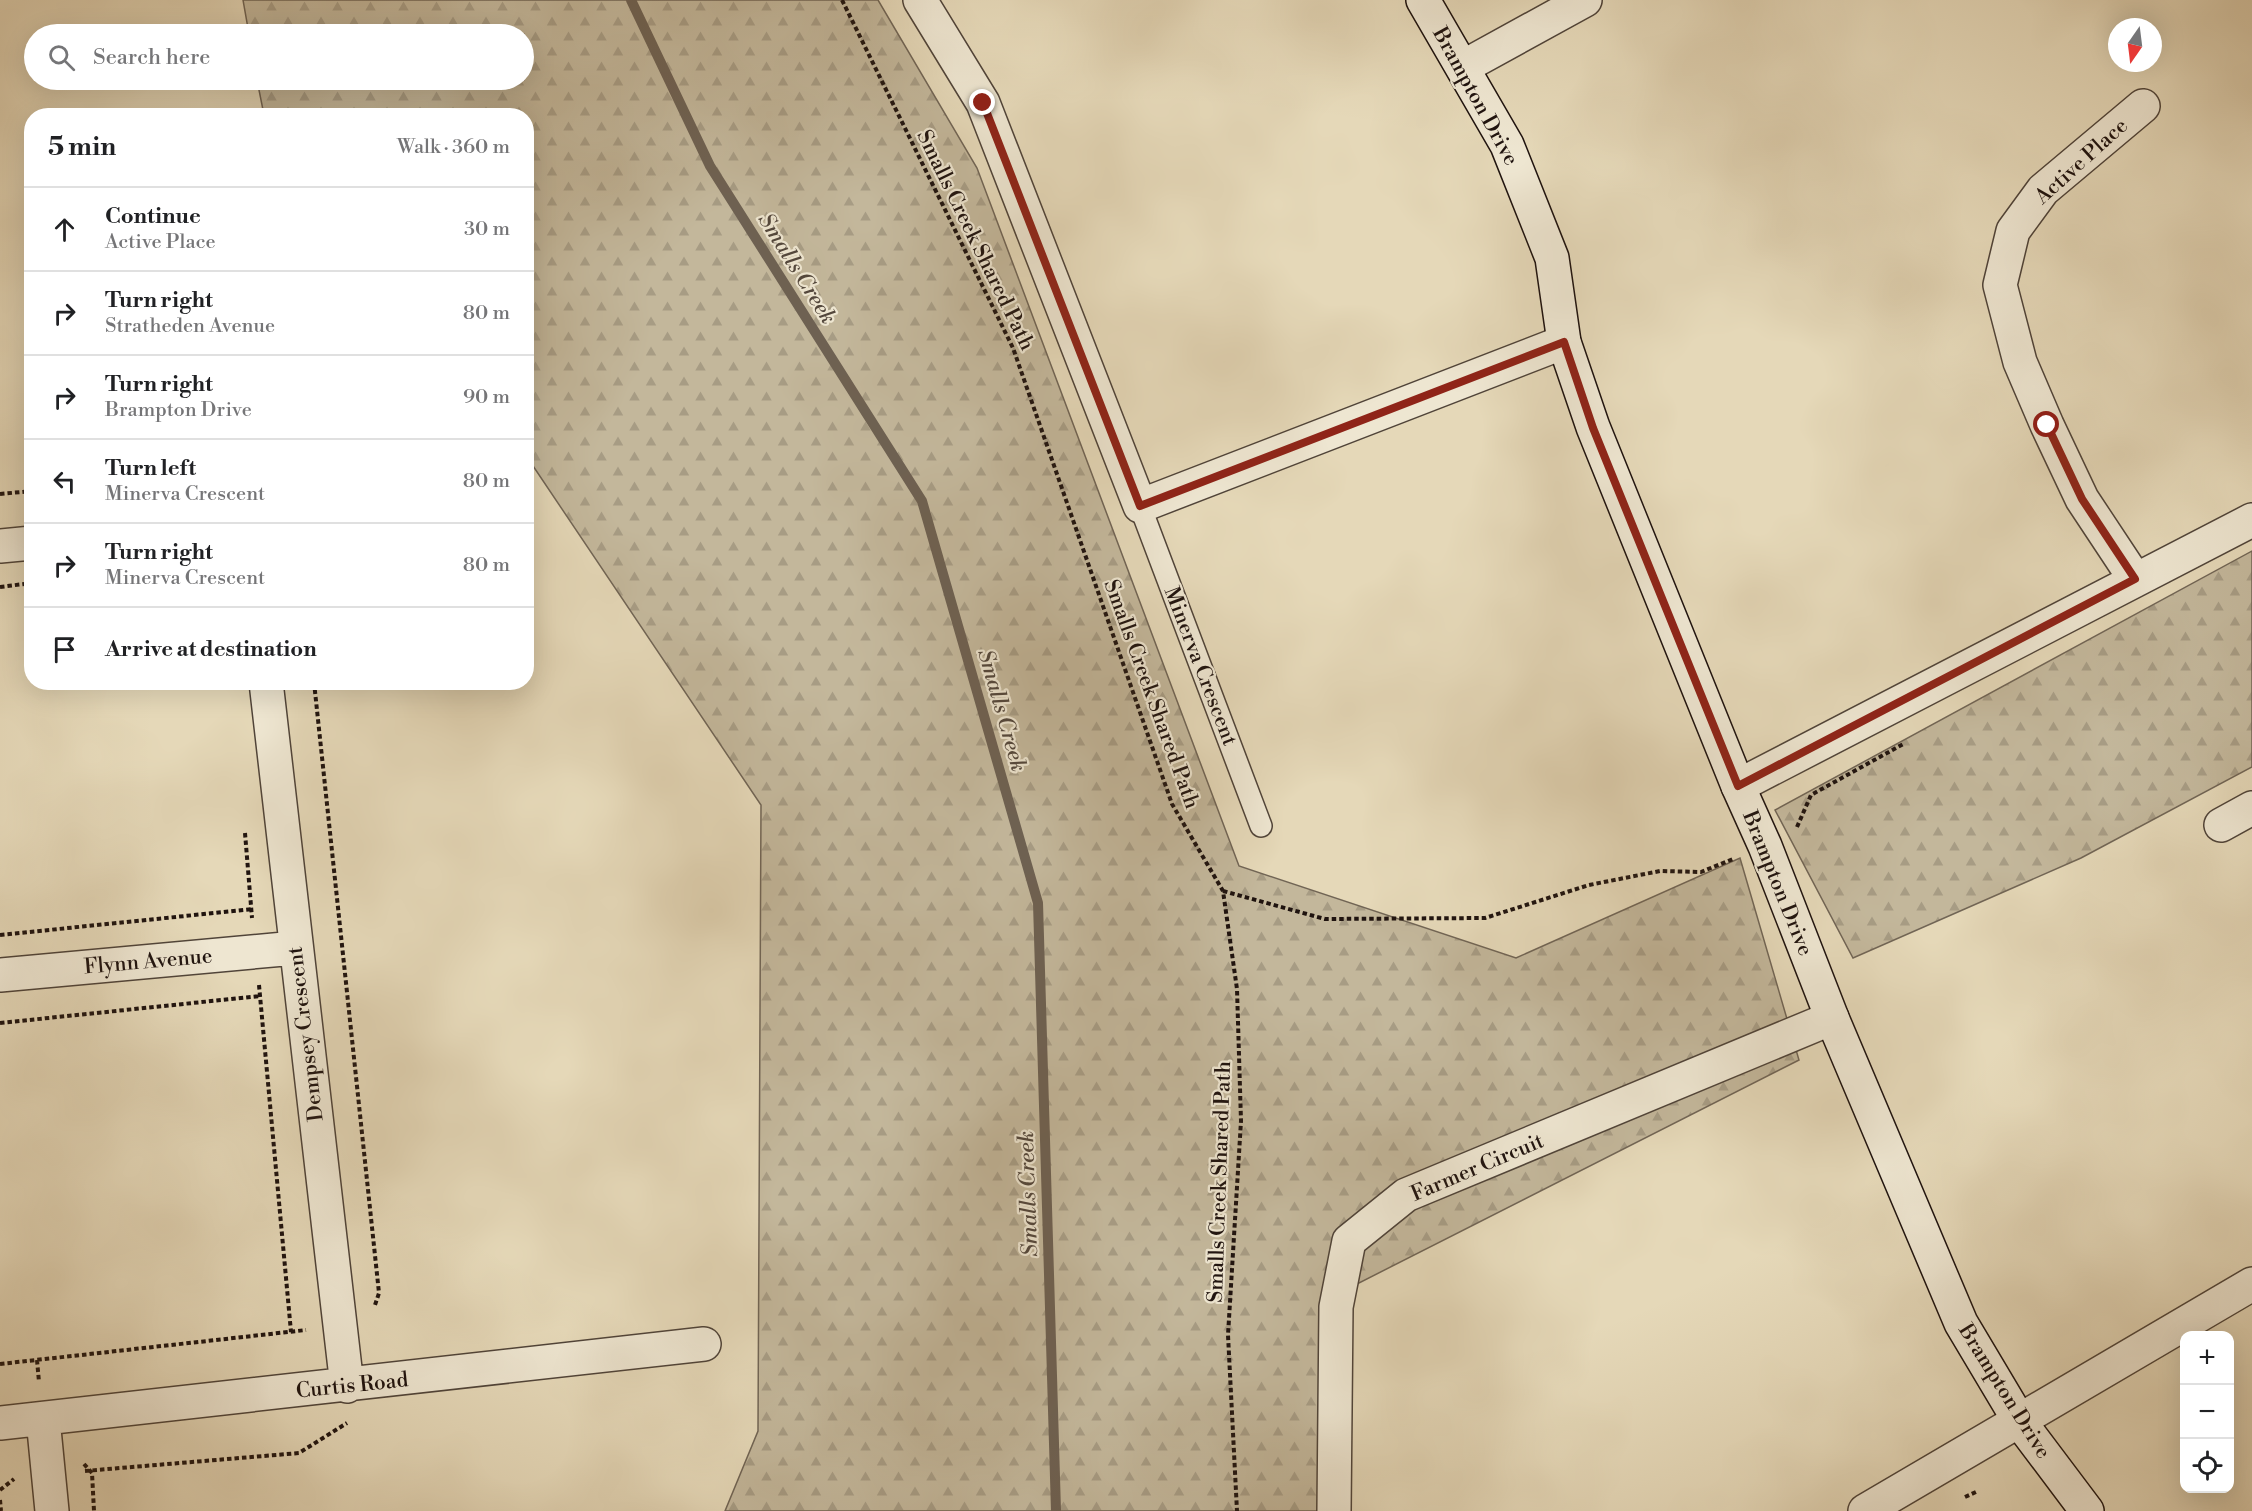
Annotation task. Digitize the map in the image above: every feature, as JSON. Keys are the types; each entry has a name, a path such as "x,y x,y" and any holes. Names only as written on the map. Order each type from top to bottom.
{"street":[{"name":"Minerva Crescent","path":"920,0 983,103 1140,506"},
{"name":"Brampton Drive","path":"1422,0 1507,145 1552,258 1564,342 1593,428 1738,786 1765,846 1832,1018 1961,1323 2020,1422 2087,1511"},
{"path":"1463,67 1585,0"},
{"name":"Active Place","path":"2135,579 2082,499 2062,457 2020,362 2000,285 2013,231 2043,190 2143,106"},
{"path":"1140,506 1564,342"},
{"path":"1738,786 2252,520"},
{"path":"0,546 24,544"},
{"name":"Dempsey Crescent","path":"267,690 295,948 353,1385"},
{"path":"2221,825 2252,808"},
{"name":"Flynn Avenue","path":"0,975 295,948"},
{"name":"Farmer Circuit","path":"1334,1511 1336,1307 1349,1241 1406,1195 1832,1018"},
{"path":"1865,1511 2252,1284"},
{"name":"Curtis Road","path":"0,1423 704,1344"},
{"path":"43,1419 52,1511"}],"lane":[{"name":"Minerva Crescent","path":"1140,506 1261,826"}],"path":[{"name":"Smalls Creek Shared Path","path":"842,0 1014,348 1173,804 1223,891 1238,989 1241,1121 1228,1335 1237,1511"},
{"path":"0,494 24,492"},
{"path":"0,587 24,584"},
{"path":"244,826 291,1332"},
{"path":"0,935 337,900"},
{"path":"0,1023 260,996"},
{"path":"0,1490 19,1474 64,1468 92,1473 299,1453 360,1414 353,1385"},
{"path":"0,1500 1,1511"}],"green space":[{"path":"243,0 878,0 977,168 1239,866 1516,958 1740,858 1799,1060 1351,1287 1335,1511 725,1511 758,1431 761,805 534,467 534,108 263,108 259,90 534,90 534,24 247,24"},
{"path":"2252,551 2252,767 2081,858 1853,958 1775,810"}],"waterway":[{"name":"Smalls Creek","path":"631,0 710,166 922,501 1038,903 1056,1511"}],"route":[{"path":"983,103 1070,321 1140,506 1564,342 1593,428 1738,786 2135,579 2082,499 2047,425"}]}
